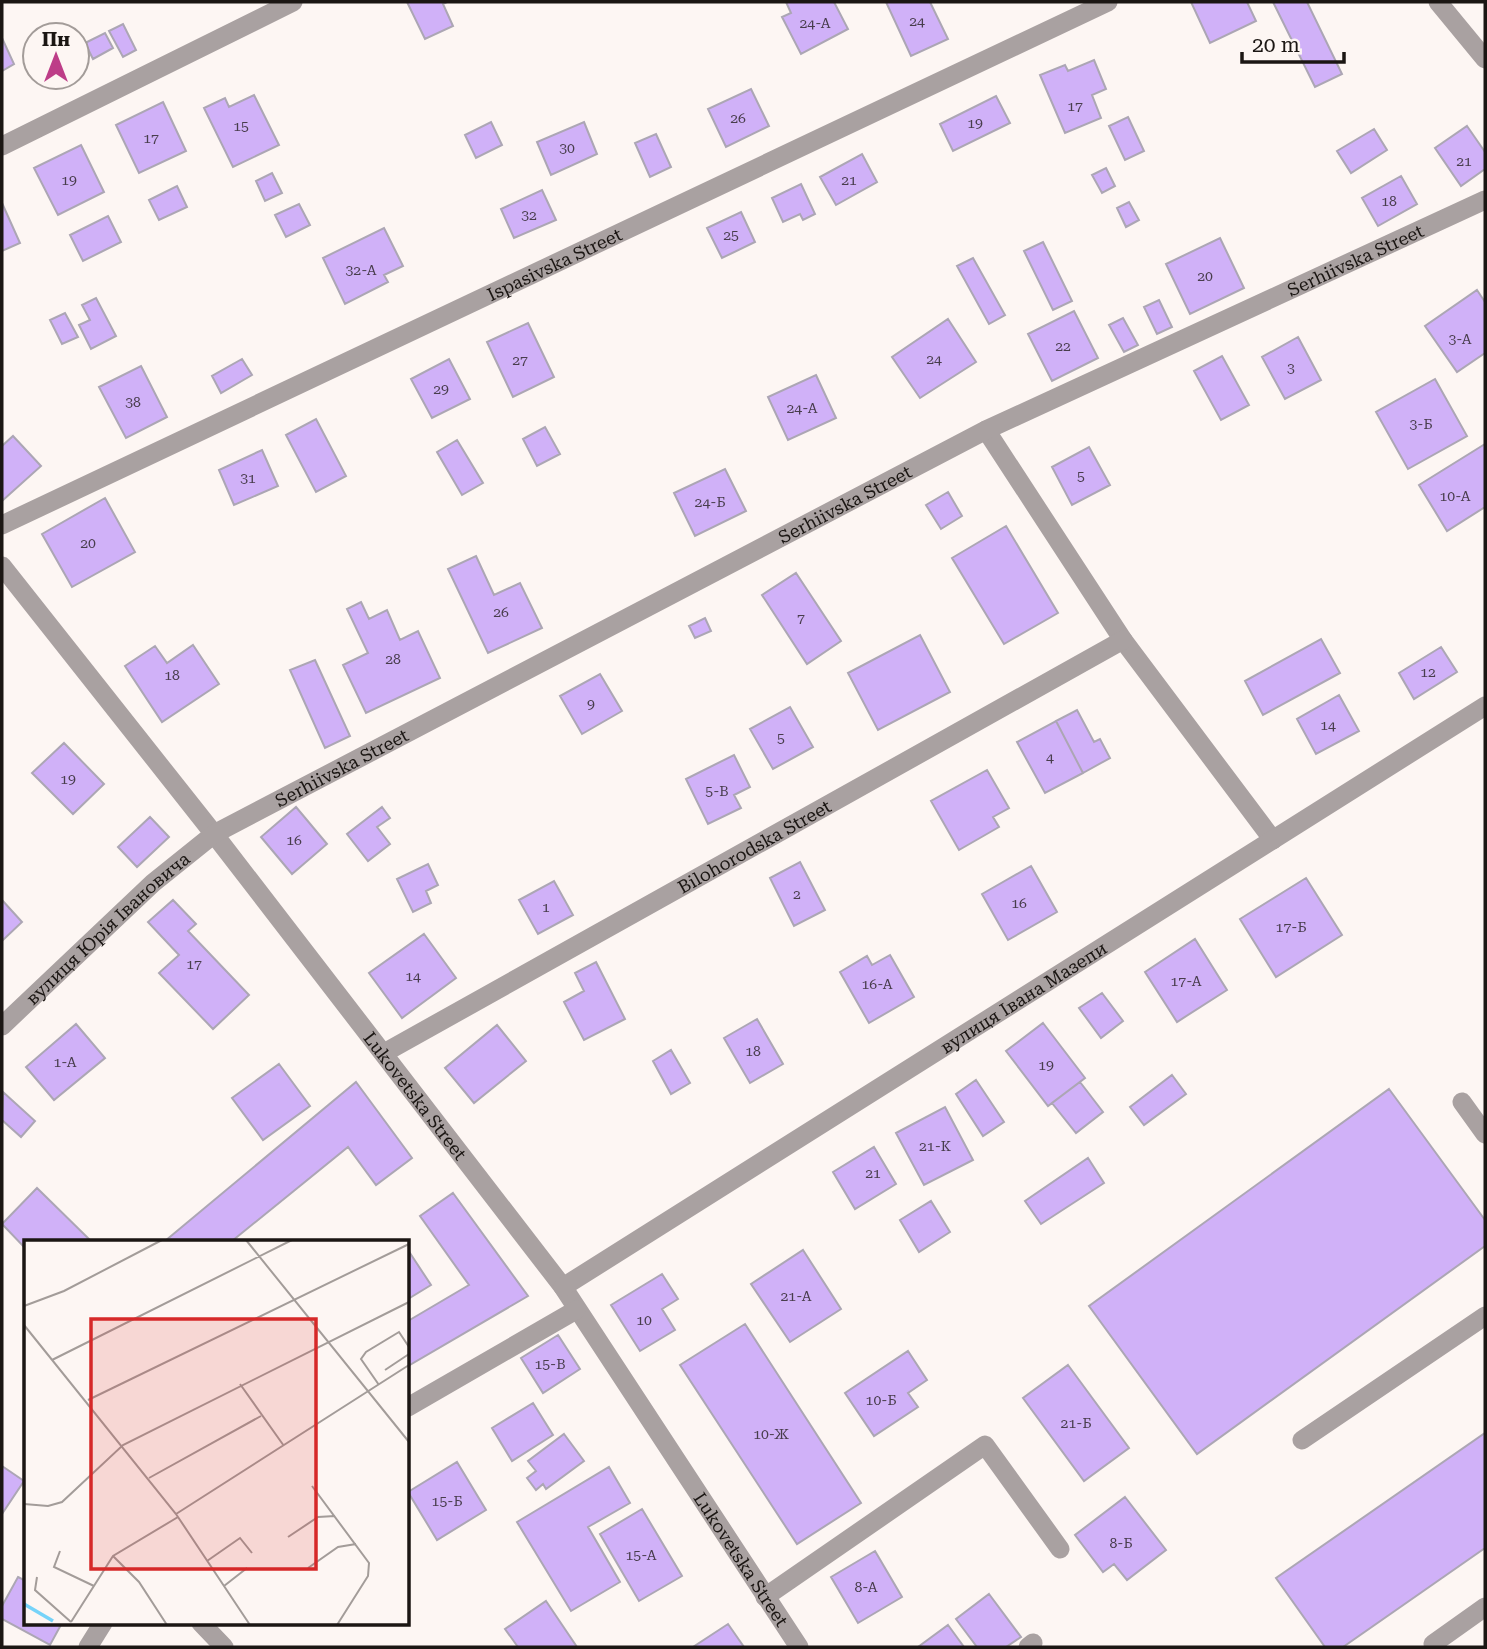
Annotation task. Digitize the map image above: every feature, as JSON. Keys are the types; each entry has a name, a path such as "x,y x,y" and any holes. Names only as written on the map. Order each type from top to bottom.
{"street":[{"path":"2,146 293,2"},
{"name":"Ispasivska Street","path":"2,525 1108,2"},
{"path":"1438,2 1485,59"},
{"name":"Serhiivska Street","path":"214,834 986,430 1485,200"},
{"path":"986,430 1123,640 1273,840"},
{"name":"Lukovetska Street","path":"2,565 214,834 563,1287 799,1647"},
{"name":"Bilohorodska Street","path":"384,1053 1123,640"},
{"name":"вулиця Івана Мазепи","path":"563,1287 1485,706"},
{"name":"вулиця Юрія Івановича","path":"2,1026 153,883 214,834"},
{"path":"1462,1102 1485,1134"},
{"path":"410,1406 576,1310"},
{"path":"1302,1440 1485,1316"},
{"path":"765,1597 985,1445 1060,1549"},
{"path":"1433,1644 1485,1608"},
{"path":"88,1647 102,1624"},
{"path":"202,1624 224,1647"}],"building":[{"path":"407,2 447,2 443,4 453,26 425,39"},
{"path":"786,2 834,2 848,29 801,54 782,17 791,13"},
{"path":"886,2 930,2 948,39 911,56"},
{"path":"1191,2 1247,2 1256,21 1210,43"},
{"path":"1273,2 1307,2 1342,74 1315,87"},
{"path":"123,24 136,50 123,57 109,31"},
{"path":"105,33 113,48 93,59 91,40"},
{"path":"2,38 14,64 2,71"},
{"path":"1094,60 1106,89 1092,95 1101,118 1065,133 1040,75 1065,65 1068,71"},
{"path":"751,89 769,126 726,147 708,109"},
{"path":"254,95 279,145 233,167 204,108 225,98 229,107"},
{"path":"996,96 1010,123 953,151 940,124"},
{"path":"163,102 186,151 139,173 116,125"},
{"path":"1128,117 1144,151 1125,160 1109,126"},
{"path":"491,122 502,145 476,158 465,135"},
{"path":"584,122 597,154 551,175 537,142"},
{"path":"1467,126 1485,152 1485,169 1461,186 1435,148"},
{"path":"1374,129 1387,150 1351,173 1337,151"},
{"path":"656,134 671,167 650,177 635,143"},
{"path":"81,145 104,192 58,215 34,168"},
{"path":"862,154 877,182 836,205 820,177"},
{"path":"1106,168 1115,186 1102,193 1092,175"},
{"path":"272,173 282,193 265,201 256,181"},
{"path":"1401,176 1417,204 1378,226 1362,198"},
{"path":"801,184 815,214 803,220 800,214 783,222 772,198"},
{"path":"177,186 187,207 159,220 149,200"},
{"path":"542,190 556,220 514,238 501,209"},
{"path":"1129,202 1139,220 1126,227 1117,208"},
{"path":"2,203 20,243 2,251"},
{"path":"299,204 310,225 286,237 275,215"},
{"path":"741,212 755,242 722,258 707,228"},
{"path":"108,216 121,242 83,261 70,235"},
{"path":"384,228 403,266 384,275 388,282 345,304 323,258"},
{"path":"1220,238 1244,288 1190,314 1166,264"},
{"path":"1043,242 1072,301 1053,310 1024,251"},
{"path":"973,258 1005,315 989,324 957,266"},
{"path":"1477,290 1485,302 1485,353 1457,372 1425,326"},
{"path":"96,298 116,336 91,349 79,325 90,320 82,305"},
{"path":"1159,300 1172,327 1157,334 1144,307"},
{"path":"1074,311 1098,358 1052,381 1028,334"},
{"path":"65,313 78,337 62,344 50,320"},
{"path":"1123,318 1138,345 1124,352 1109,325"},
{"path":"948,319 976,362 920,398 892,357"},
{"path":"528,323 554,377 513,397 487,342"},
{"path":"1298,337 1321,380 1285,399 1262,357"},
{"path":"1222,356 1249,405 1221,420 1194,371"},
{"path":"242,359 252,375 221,393 212,376"},
{"path":"449,359 470,399 432,418 411,379"},
{"path":"141,366 167,417 126,438 99,387"},
{"path":"816,375 836,418 788,440 768,397"},
{"path":"1435,379 1467,436 1408,469 1376,412"},
{"path":"316,419 346,476 316,492 286,435"},
{"path":"545,427 560,454 537,466 523,439"},
{"path":"13,436 41,466 2,501 2,446"},
{"path":"457,440 483,483 462,495 437,452"},
{"path":"1485,444 1485,507 1447,531 1419,485"},
{"path":"1089,447 1110,485 1072,505 1052,467"},
{"path":"262,450 278,486 234,505 219,470"},
{"path":"725,469 746,511 695,536 674,493"},
{"path":"948,492 962,516 941,529 926,505"},
{"path":"105,498 135,552 72,587 42,534"},
{"path":"1006,526 1058,613 1004,644 952,558"},
{"path":"476,556 494,595 520,583 542,628 488,653 448,569"},
{"path":"796,573 841,641 807,664 762,595"},
{"path":"361,602 369,619 387,610 400,640 418,631 440,678 366,713 343,665 368,653 347,609"},
{"path":"705,618 711,631 695,638 689,626"},
{"path":"920,635 950,692 878,730 848,673"},
{"path":"1321,639 1340,673 1263,715 1245,681"},
{"path":"193,645 219,684 162,722 125,666 155,646 167,663"},
{"path":"1441,647 1457,672 1414,699 1399,673"},
{"path":"315,660 350,736 325,748 290,670"},
{"path":"600,674 622,711 582,734 560,696"},
{"path":"1339,695 1359,731 1316,754 1297,719"},
{"path":"790,707 813,747 773,769 750,729"},
{"path":"1077,710 1094,742 1100,739 1110,758 1083,773 1056,721"},
{"path":"1056,721 1083,773 1045,793 1017,742"},
{"path":"64,743 104,784 73,814 32,773"},
{"path":"734,755 750,787 734,795 741,808 708,824 686,779"},
{"path":"987,770 1009,808 993,817 999,827 959,850 931,801"},
{"path":"296,807 327,844 292,874 261,837"},
{"path":"382,807 390,818 377,827 390,844 368,861 347,834"},
{"path":"150,817 169,837 137,867 118,847"},
{"path":"800,862 825,910 794,926 770,878"},
{"path":"428,864 438,885 426,891 431,903 413,912 397,879"},
{"path":"1031,866 1057,912 1008,940 982,894"},
{"path":"1306,878 1342,935 1276,977 1240,919"},
{"path":"554,881 573,915 538,934 519,900"},
{"path":"2,900 22,922 2,941"},
{"path":"173,900 196,924 188,931 249,995 213,1029 159,973 179,955 148,922"},
{"path":"424,934 456,978 402,1018 369,973"},
{"path":"1195,939 1227,990 1177,1022 1145,972"},
{"path":"890,955 914,997 869,1023 840,972 867,956 872,965"},
{"path":"596,962 625,1019 584,1040 564,1002 584,991 575,973"},
{"path":"1102,993 1123,1021 1101,1038 1079,1008"},
{"path":"757,1019 783,1064 750,1083 724,1038"},
{"path":"1043,1023 1085,1078 1048,1106 1006,1051"},
{"path":"76,1024 105,1058 54,1100 26,1067"},
{"path":"497,1025 526,1061 474,1103 445,1068"},
{"path":"671,1050 690,1083 671,1094 653,1061"},
{"path":"279,1064 310,1106 263,1140 232,1098"},
{"path":"1172,1075 1186,1094 1144,1125 1130,1107"},
{"path":"976,1080 1004,1122 983,1136 956,1094"},
{"path":"356,1082 412,1158 376,1185 348,1147 233,1240 166,1240"},
{"path":"1080,1082 1103,1112 1076,1133 1052,1103"},
{"path":"1389,1089 1485,1220 1485,1246 1197,1454 1089,1306"},
{"path":"3,1092 35,1121 21,1137 2,1120"},
{"path":"945,1107 973,1160 924,1185 896,1133"},
{"path":"874,1147 896,1184 855,1209 833,1172"},
{"path":"1088,1158 1104,1183 1041,1224 1025,1201"},
{"path":"37,1188 90,1240 24,1240 24,1247 2,1224"},
{"path":"453,1193 528,1296 410,1365 410,1320 469,1285 420,1216"},
{"path":"931,1201 950,1232 919,1252 900,1220"},
{"path":"803,1250 841,1309 790,1342 751,1284"},
{"path":"410,1253 431,1285 410,1298"},
{"path":"662,1274 678,1299 662,1309 675,1330 640,1351 611,1305"},
{"path":"745,1324 861,1503 797,1544 680,1365"},
{"path":"558,1335 580,1369 543,1393 521,1358"},
{"path":"908,1351 927,1380 908,1393 918,1407 874,1436 845,1393"},
{"path":"1068,1365 1129,1448 1084,1481 1023,1398"},
{"path":"533,1403 553,1435 512,1461 492,1428"},
{"path":"1485,1433 1485,1548 1343,1647 1325,1647 1276,1578"},
{"path":"564,1434 584,1461 546,1489 543,1484 536,1490 527,1478 536,1471 528,1461"},
{"path":"457,1462 486,1510 437,1540 410,1495 410,1491"},
{"path":"2,1466 24,1481 2,1514"},
{"path":"609,1467 630,1503 588,1527 620,1582 571,1611 517,1522"},
{"path":"1125,1497 1166,1550 1127,1580 1114,1564 1103,1572 1075,1535"},
{"path":"642,1509 682,1576 639,1601 600,1534"},
{"path":"875,1551 902,1597 858,1623 831,1577"},
{"path":"18,1577 24,1580 24,1624 61,1624 50,1645 2,1619 2,1606"},
{"path":"989,1594 1021,1637 1006,1647 977,1647 956,1619"},
{"path":"546,1601 577,1647 518,1647 505,1629"},
{"path":"728,1624 744,1647 693,1647"},
{"path":"948,1625 964,1647 918,1647"}]}
